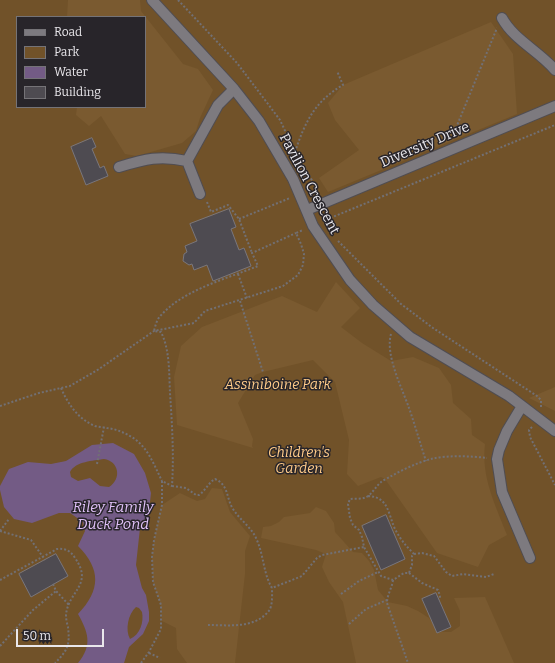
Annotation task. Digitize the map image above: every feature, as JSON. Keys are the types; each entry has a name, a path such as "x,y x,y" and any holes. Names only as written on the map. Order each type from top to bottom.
{"street":[{"name":"Pavilion Crescent","path":"152,0 234,89 259,121 300,194 313,226 350,280 373,305 394,324 423,345 509,396 555,431"},
{"path":"502,18 511,32 555,70"},
{"path":"187,161 218,105 234,89"},
{"name":"Diversity Drive","path":"307,210 555,106"},
{"path":"119,167 148,158 171,158 187,161"},
{"path":"187,161 203,198"},
{"path":"522,406 507,431 496,459 502,492 530,558"}],"path":[{"path":"178,0 237,63 280,120 295,152 316,188"},
{"path":"456,128 491,40 502,18"},
{"path":"295,152 302,132 316,107 331,91 343,84 337,71"},
{"path":"252,252 325,220 555,125"},
{"path":"239,219 300,194"},
{"path":"154,331 157,321 166,311 179,301 205,287 258,266 239,219 228,205 211,212 203,198"},
{"path":"325,220 330,231"},
{"path":"0,406 39,393 70,386 99,369 154,331 194,323 205,311 283,286 298,274 303,265 304,254 296,233"},
{"path":"333,236 401,304 433,328 541,400 537,417 529,430 530,437 555,485"},
{"path":"238,274 247,298"},
{"path":"240,300 263,372"},
{"path":"394,324 389,342 396,374 409,408 426,461"},
{"path":"154,331 161,332 164,339 168,365 173,447 172,486"},
{"path":"61,388 68,403 80,417 95,426 125,433 136,440 146,450 162,481 162,505 154,540 152,557 153,582 161,605 162,621 161,629 149,653 141,663"},
{"path":"97,464 104,427"},
{"path":"368,496 378,483 426,461 451,457 496,459"},
{"path":"162,481 172,486 186,488 196,495 200,495 212,481 216,479 225,486 233,510 256,537 266,579 272,588 268,612 254,622 241,625 208,625"},
{"path":"414,554 402,541 395,528 390,511 383,501 375,496 368,496 361,499 350,499 348,504 350,518 353,525 359,530 364,547 378,572 384,578 393,580 404,573 409,573 422,583 438,590 440,596 439,600"},
{"path":"9,519 0,531 31,540 45,560"},
{"path":"272,588 302,576 317,558 322,555 364,547"},
{"path":"0,580 57,549 63,548 70,551 78,561 82,582 69,605 66,614 69,635 68,645 65,653 55,663"},
{"path":"414,554 422,553 434,556 446,572 452,576 463,574 486,577 494,574"},
{"path":"409,573 412,565 412,556 414,554"},
{"path":"341,594 359,581 378,572"},
{"path":"393,580 387,603 408,663"},
{"path":"53,584 56,591 69,605"},
{"path":"0,646 34,610 56,591"},
{"path":"349,624 366,609 387,600"},
{"path":"149,653 160,658"}],"green space":[{"name":"Assiniboine Park","path":"0,0 555,0 555,663 0,663"}],"shaded area":[{"path":"68,0 140,0 141,11 145,16 67,16"},
{"path":"146,17 183,64 198,69 213,90 200,118 196,131 182,143 137,156 125,154 101,116 89,126 76,115 77,108 146,108"},
{"path":"491,22 513,54 517,114 328,192 319,178 359,150 335,120 328,103 343,85"},
{"path":"336,282 360,308 341,327 362,343 391,361 413,357 439,368 451,385 453,403 471,419 472,435 485,444 484,456 487,479 507,535 489,545 478,567 437,553 385,479 381,477 358,486 347,474 349,440 335,382 313,360 255,375 238,403 253,439 253,448 177,425 174,377 181,346 202,327 282,296 317,312"},
{"path":"555,387 555,411 529,398"},
{"path":"212,488 222,489 230,512 250,536 245,551 245,574 235,663 187,663 177,649 176,628 162,621 161,605 153,582 152,557 154,540 162,505 180,493 197,501 205,499"},
{"path":"316,507 326,511 334,523 335,532 353,552 362,553 369,561 374,570 378,590 388,602 407,606 418,611 429,618 439,632 451,632 460,626 460,611 454,598 485,597 514,663 356,663 343,602 329,582 322,567 326,554 316,550 261,538 263,527 271,526 279,522 284,517 310,513"}],"water":[{"name":"Riley Family Duck Pond","path":"113,443 134,454 145,473 151,493 149,511 140,528 136,565 142,588 146,595 149,621 143,634 129,647 124,663 78,663 86,650 87,638 78,614 86,605 91,596 95,580 91,563 78,546 85,531 83,522 70,513 59,513 32,523 14,519 4,507 0,490 0,486 9,469 28,462 51,464 66,461 92,445","holes":["104,459 113,463 117,471 116,480 109,487 100,486 90,478 78,481 71,477 70,472 76,466 85,462","136,607 142,612 142,624 139,631 130,639 128,635 128,622 133,610"]}],"building":[{"path":"92,138 96,147 92,149 100,168 104,166 108,176 86,185 71,147"},
{"path":"229,209 236,227 231,229 239,250 244,248 251,266 213,281 207,265 194,270 192,264 189,265 183,261 184,254 187,252 185,246 197,241 190,224"},
{"path":"386,515 405,559 381,570 362,526"},
{"path":"56,554 68,576 31,597 19,574"},
{"path":"436,593 451,627 437,633 422,599"}],"park label":[{"name":"Children's Garden","path":"299,462"}]}
